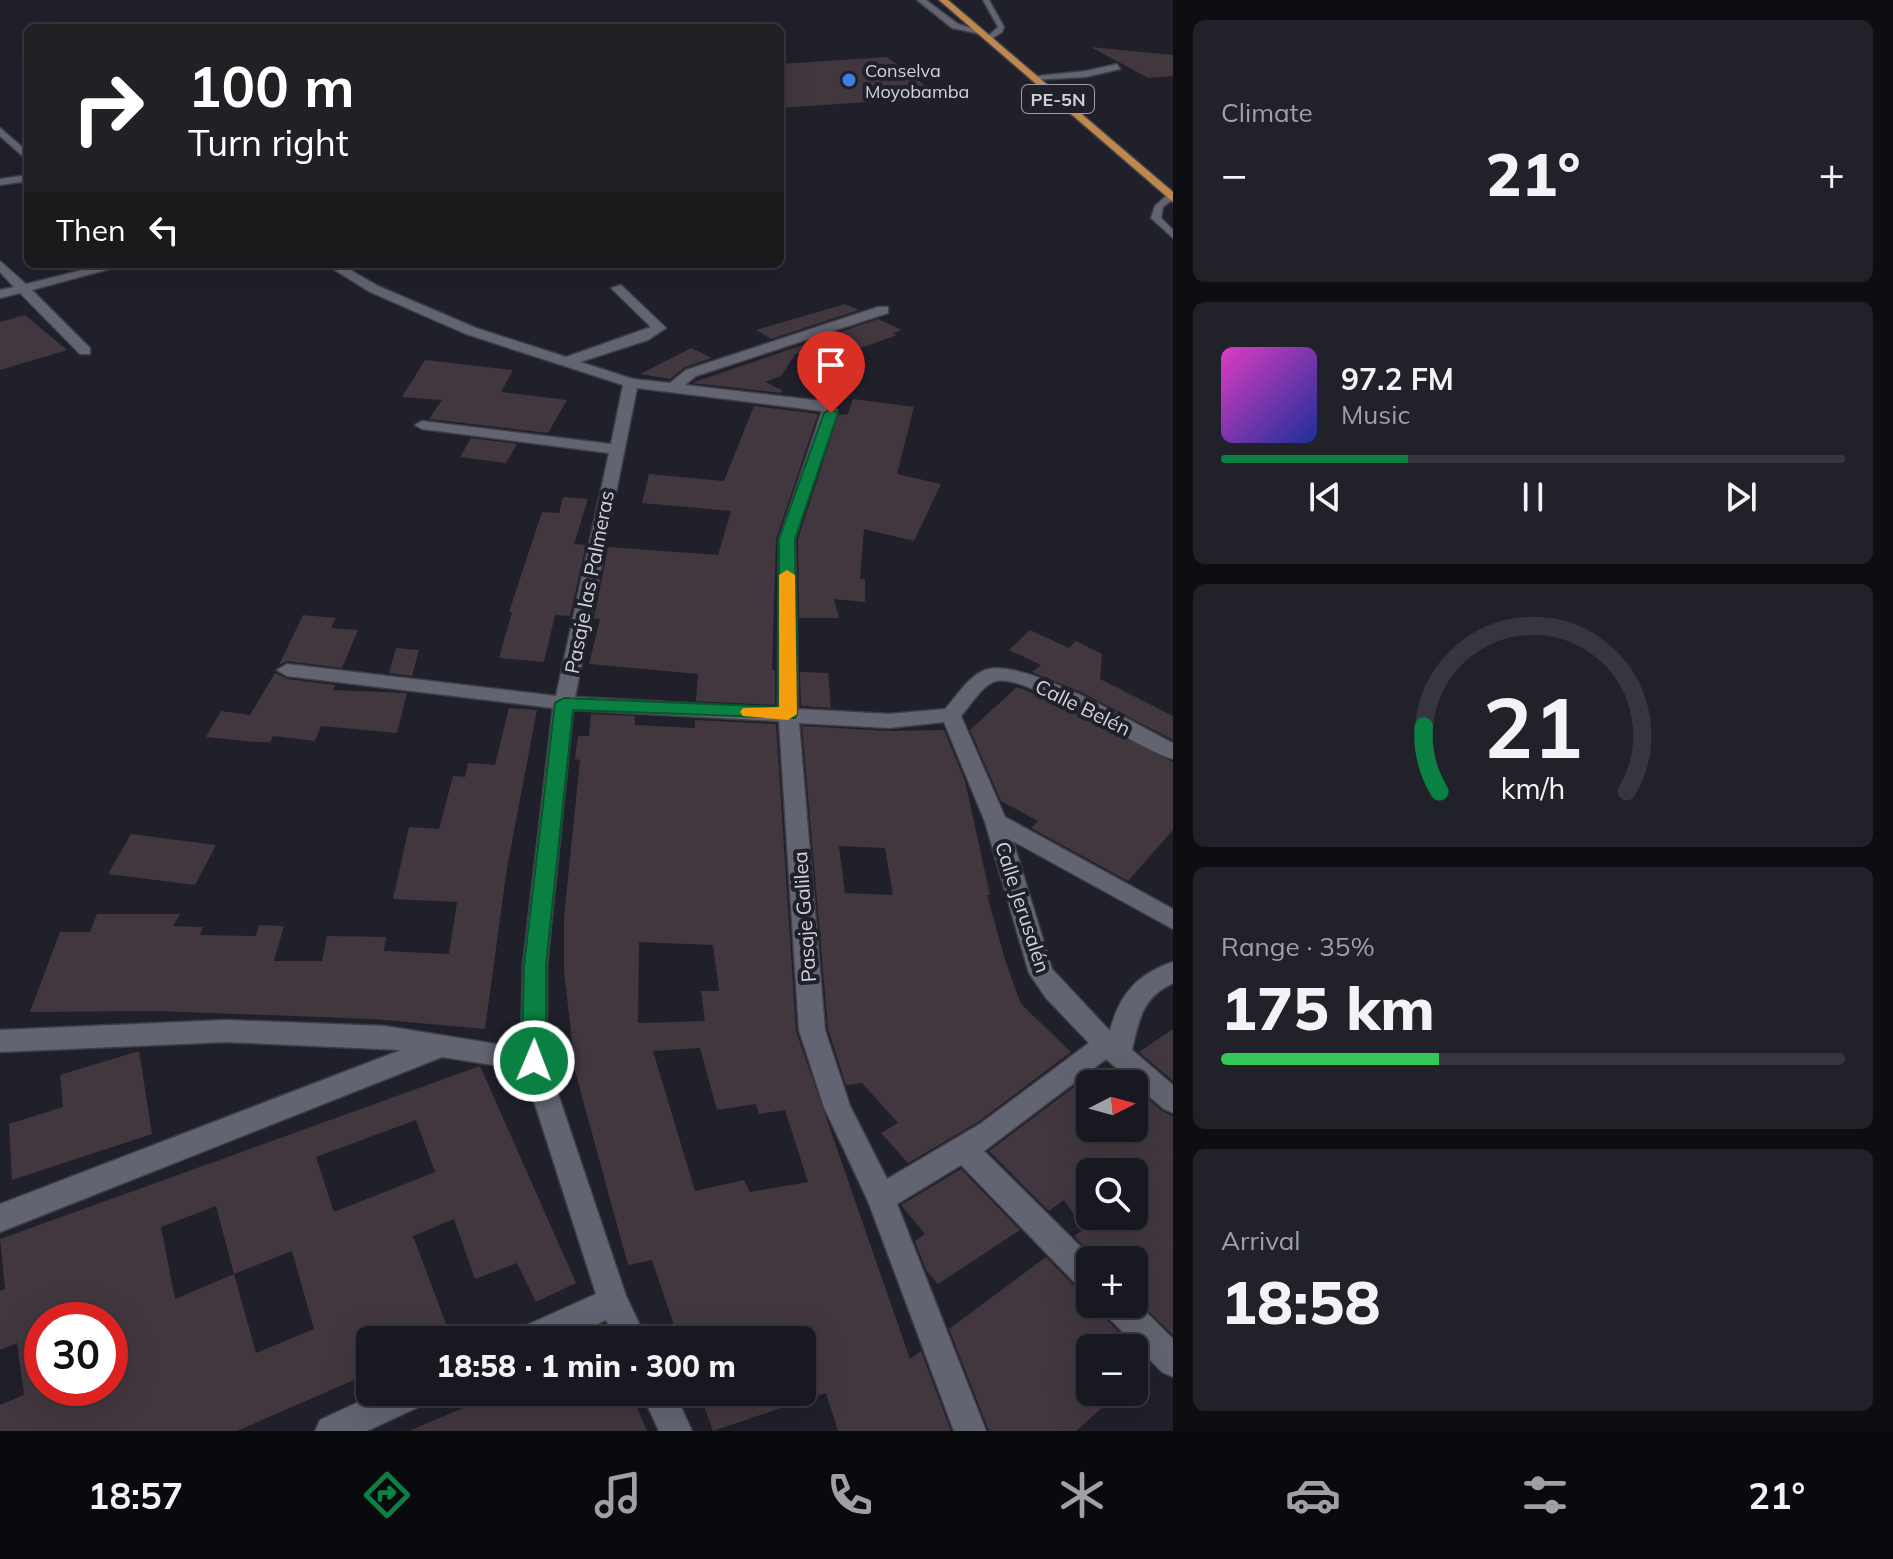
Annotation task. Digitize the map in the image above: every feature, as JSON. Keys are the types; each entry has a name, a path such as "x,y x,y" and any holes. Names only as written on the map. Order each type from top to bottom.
{"highway":[{"name":"PE-5N","path":"943,0 1172,197"}],"street":[{"path":"921,0 955,26 984,35"},
{"path":"1032,77 1086,74 1117,67"},
{"path":"0,131 24,154"},
{"path":"0,182 24,179"},
{"path":"0,265 85,351"},
{"path":"0,294 106,268"},
{"path":"338,268 374,289 471,331 631,383 672,389 691,373 883,310"},
{"path":"565,362 643,337 659,328 617,288"},
{"name":"Pasaje las Palmeras","path":"625,1326 613,1301 534,1061 535,965 564,703 631,383"},
{"name":"Pasaje Galilea","path":"672,389 822,405 831,413 787,539 788,714 812,1030 837,1107 881,1198 970,1431"},
{"path":"422,425 615,449"},
{"path":"287,670 564,703 889,721 951,715"},
{"name":"Calle Belén","path":"951,715 989,675 999,673 1032,681 1173,752"},
{"name":"Calle Jerusalén","path":"951,715 996,822 1041,973 1055,992 1173,1101"},
{"path":"996,822 1173,920"},
{"path":"881,1198 990,1133 1113,1048 1134,995 1146,984 1173,972"},
{"path":"0,1041 226,1031 385,1037 534,1061"},
{"path":"0,1218 439,1047"},
{"path":"963,1148 1076,1263"},
{"path":"559,1326 613,1301"},
{"path":"1131,1318 1173,1361"},
{"path":"331,1431 385,1406"},
{"path":"664,1406 676,1431"}],"lane":[{"path":"984,35 1000,31 1001,27 986,0"},
{"path":"1172,197 1159,206 1156,218 1173,235"}],"building":[{"path":"1091,47 1173,55 1173,76 1148,78"},
{"name":"Conselva Moyobamba","path":"887,57 941,97 784,108 784,64"},
{"path":"845,304 859,310 771,339 756,330"},
{"path":"25,315 67,350 0,370 0,322"},
{"path":"878,319 902,330 893,333 897,335 841,355 830,350 807,359 796,353 781,376 765,382 782,390 781,393 692,383"},
{"path":"691,348 712,358 685,367 670,379 640,374"},
{"path":"425,360 513,370 501,392 567,400 548,433 429,419 442,400 402,397"},
{"path":"853,399 914,407 897,474 941,484 914,541 864,529 860,579 865,579 865,602 834,599 839,618 799,618 798,539 838,415 848,414"},
{"path":"754,406 818,414 776,539 772,670 775,670 775,705 696,701 698,674 589,664 600,619 594,618 608,547 718,555 731,511 642,503 649,474 724,481"},
{"path":"471,438 517,444 506,463 460,457"},
{"path":"563,497 588,499 574,544 586,545 570,616 555,615 544,662 499,658 512,612 509,612 542,512 559,513"},
{"path":"303,615 336,618 331,628 358,630 342,668 287,661 279,665"},
{"path":"1030,630 1069,648 1076,641 1102,654 1100,679 1173,716 1173,740 1081,692 1032,672 1041,665 1009,650"},
{"path":"396,648 419,650 412,676 389,673"},
{"path":"800,672 828,673 831,708 801,706"},
{"path":"275,673 287,679 335,685 333,690 407,693 397,733 321,726 315,741 273,736 270,742 206,737 221,711 250,715"},
{"path":"1017,687 1055,702 1173,762 1173,830 1128,881 1031,828 1038,821 1001,801 970,730"},
{"path":"509,708 537,710 507,868 485,1029 374,1019 157,1011 30,1012 60,932 90,932 97,914 180,914 173,926 203,927 200,935 256,936 259,925 284,926 274,961 322,961 327,936 386,937 384,951 449,954 457,902 393,899 409,827 439,829 453,776 465,777 468,763 495,765"},
{"path":"591,714 635,716 635,725 695,728 695,720 776,724 796,1031 910,1359 921,1351 951,1431 838,1431 826,1393 816,1396 816,1326 674,1326 652,1260 628,1265 574,1067 571,1033 574,1032 571,1032 564,971 564,917 580,760 575,759 578,736 589,736","holes":["639,942 713,945 719,991 701,991 705,1021 638,1023","700,1048 717,1110 756,1104 759,1114 785,1110 808,1182 750,1192 744,1180 695,1191 653,1051"]},
{"path":"802,726 889,731 944,730 965,781 990,895 987,895 1021,1004 1071,1052 978,1122 908,1163 881,1133 898,1123 862,1083 846,1085 828,1029","holes":["839,846 885,848 893,895 845,893"]},
{"path":"131,834 216,845 195,885 108,874"},
{"path":"1173,1029 1173,1081 1139,1052"},
{"path":"139,1051 152,1134 12,1180 9,1124 63,1107 60,1075"},
{"path":"480,1066 576,1283 536,1302 517,1263 475,1279 454,1219 413,1236 447,1326 356,1326 356,1379 237,1431 0,1431 0,1405 24,1395 17,1343 0,1350 0,1291 5,1289 0,1239","holes":["416,1120 435,1172 334,1212 316,1157","216,1206 234,1274 175,1299 161,1227","292,1251 314,1329 256,1353 234,1274"]},
{"path":"1076,1086 1076,1142 1148,1142 1148,1099 1173,1116 1173,1335 1148,1311 1148,1246 1084,1246 1074,1236 1083,1230 1148,1230 1148,1158 1076,1158 1076,1217 1064,1200 1049,1211 989,1151"},
{"path":"961,1169 1020,1230 938,1284 926,1270 915,1241 925,1234 901,1205"},
{"path":"1046,1257 1076,1288 1076,1318 1105,1318 1121,1334 1076,1334 1076,1406 1104,1406 1076,1431 989,1431 949,1329"},
{"path":"468,1406 636,1406 647,1431 409,1431"},
{"path":"704,1406 787,1406 713,1431"}],"slow traffic":[{"path":"749,712 788,714 787,575"}],"place":[{"name":"Conselva Moyobamba","path":"849,80"}],"route":[{"path":"534,1061 535,965 564,703 788,714 787,539 831,413"}]}
